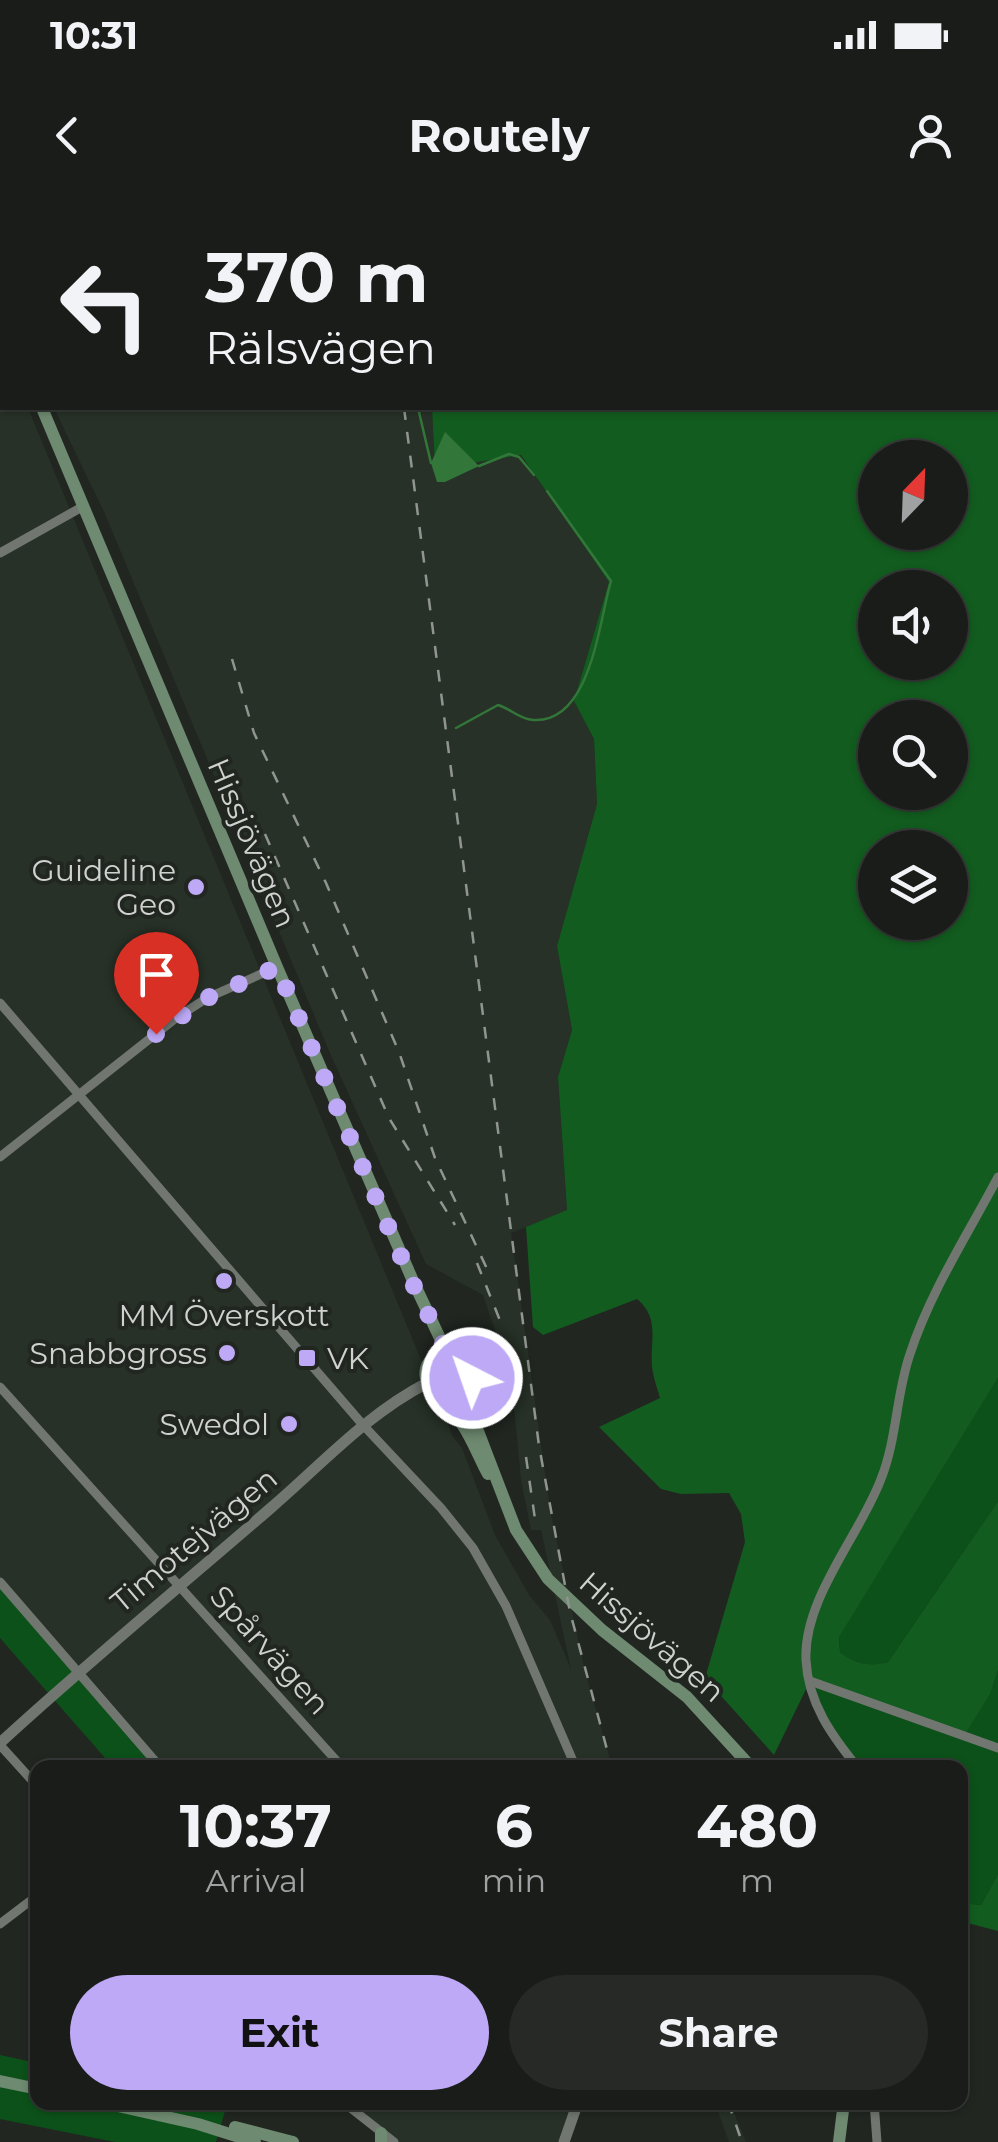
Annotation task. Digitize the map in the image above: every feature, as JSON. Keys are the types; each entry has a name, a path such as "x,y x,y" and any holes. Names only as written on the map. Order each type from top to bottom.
{"main road":[{"name":"Hissjövägen","path":"43,410 412,1282 446,1350"},
{"path":"446,1350 460,1353 470,1362 472,1378 466,1392 450,1398 438,1395 427,1383 429,1361 446,1350"},
{"name":"Hissjövägen","path":"466,1392 470,1414 504,1502 532,1554 576,1608 688,1698 744,1760"},
{"name":"Hissjövägen","path":"438,1395 470,1436 504,1502"},
{"path":"0,2081 30,2087"},
{"path":"136,2110 256,2142"},
{"path":"839,2142 843,2110"},
{"path":"198,2124 235,2127 293,2142"}],"street":[{"path":"0,552 82,507"},
{"path":"0,1157 207,998 277,967"},
{"path":"0,1003 362,1425 441,1508 483,1563 506,1606 573,1760"},
{"path":"852,1760 822,1718 810,1680 808,1636 814,1612 884,1472 912,1348 998,1177"},
{"name":"Timotejvägen","path":"0,1744 77,1672 274,1506 362,1425 427,1383"},
{"name":"Spårvägen","path":"0,1387 336,1760"},
{"path":"0,1582 154,1760"},
{"path":"810,1680 998,1748"},
{"path":"0,1744 30,1778"},
{"path":"0,1924 30,1901"},
{"path":"352,2110 381,2137 394,2142"},
{"path":"564,2142 575,2110"},
{"path":"875,2110 877,2142"}],"shaded area":[{"path":"0,410 29,410 495,1535 529,1595 550,1620 571,1669 541,1530 531,1530 503,1354 483,1295 426,1264 329,1051 105,514 55,410 432,410 435,469 521,455 609,582 574,701 594,739 597,804 557,946 572,1030 558,1077 567,1211 511,1233 551,1515 585,1671 610,1760 155,1760 0,1584"},
{"path":"432,410 998,410 998,1378 839,1637 840,1652 851,1659 868,1664 888,1662 998,1501 998,1670 991,1692 964,1736 810,1681 774,1755 705,1678 745,1542 741,1514 729,1493 681,1494 661,1489 599,1427 660,1398 653,1370 649,1314 637,1299 543,1335 533,1327 526,1227 567,1210 558,1077 572,1030 557,946 597,804 594,739 574,701 609,582 521,455 435,469"},
{"path":"445,432 479,466 437,482 431,463"},
{"path":"449,1358 460,1362 464,1373 460,1384 449,1388 438,1384 434,1373 438,1362"},
{"path":"998,1378 998,1501 888,1662 868,1664 851,1659 840,1652 839,1636"},
{"path":"0,1582 155,1760 107,1760 0,1638"},
{"path":"998,1670 998,1874 981,1905 968,1904 968,1760 852,1760 834,1739 810,1681 991,1692"},
{"path":"998,1874 998,1931 968,1923 968,1904 981,1905"},
{"path":"0,2055 30,2061 30,2110 225,2110 216,2142 115,2142 0,2119"},
{"path":"352,2110 575,2110 564,2142 394,2142"},
{"path":"718,2110 733,2110 746,2142 729,2142"}],"waterway":[{"path":"418,410 431,463"},
{"path":"479,466 509,454 519,457 534,475"},
{"path":"456,728 498,705 528,719 553,717 568,706 589,667 611,581 547,491"}],"railway":[{"path":"404,410 539,1446 570,1612 610,1760"},
{"path":"232,659 254,733 326,883 399,1052 435,1158 489,1273"},
{"path":"265,834 389,1118 455,1225"},
{"path":"477,1263 501,1323"},
{"path":"526,1457 535,1519"},
{"path":"731,2110 742,2142"}],"place":[{"name":"Guideline Geo","path":"196,887"},
{"name":"MM Överskott","path":"224,1281"},
{"name":"Snabbgross","path":"227,1353"},
{"name":"VK","path":"307,1358"},
{"name":"Swedol","path":"289,1424"}],"route":[{"path":"156,1034 207,998 277,967 412,1282 446,1350 460,1353 470,1362 472,1378"}]}
